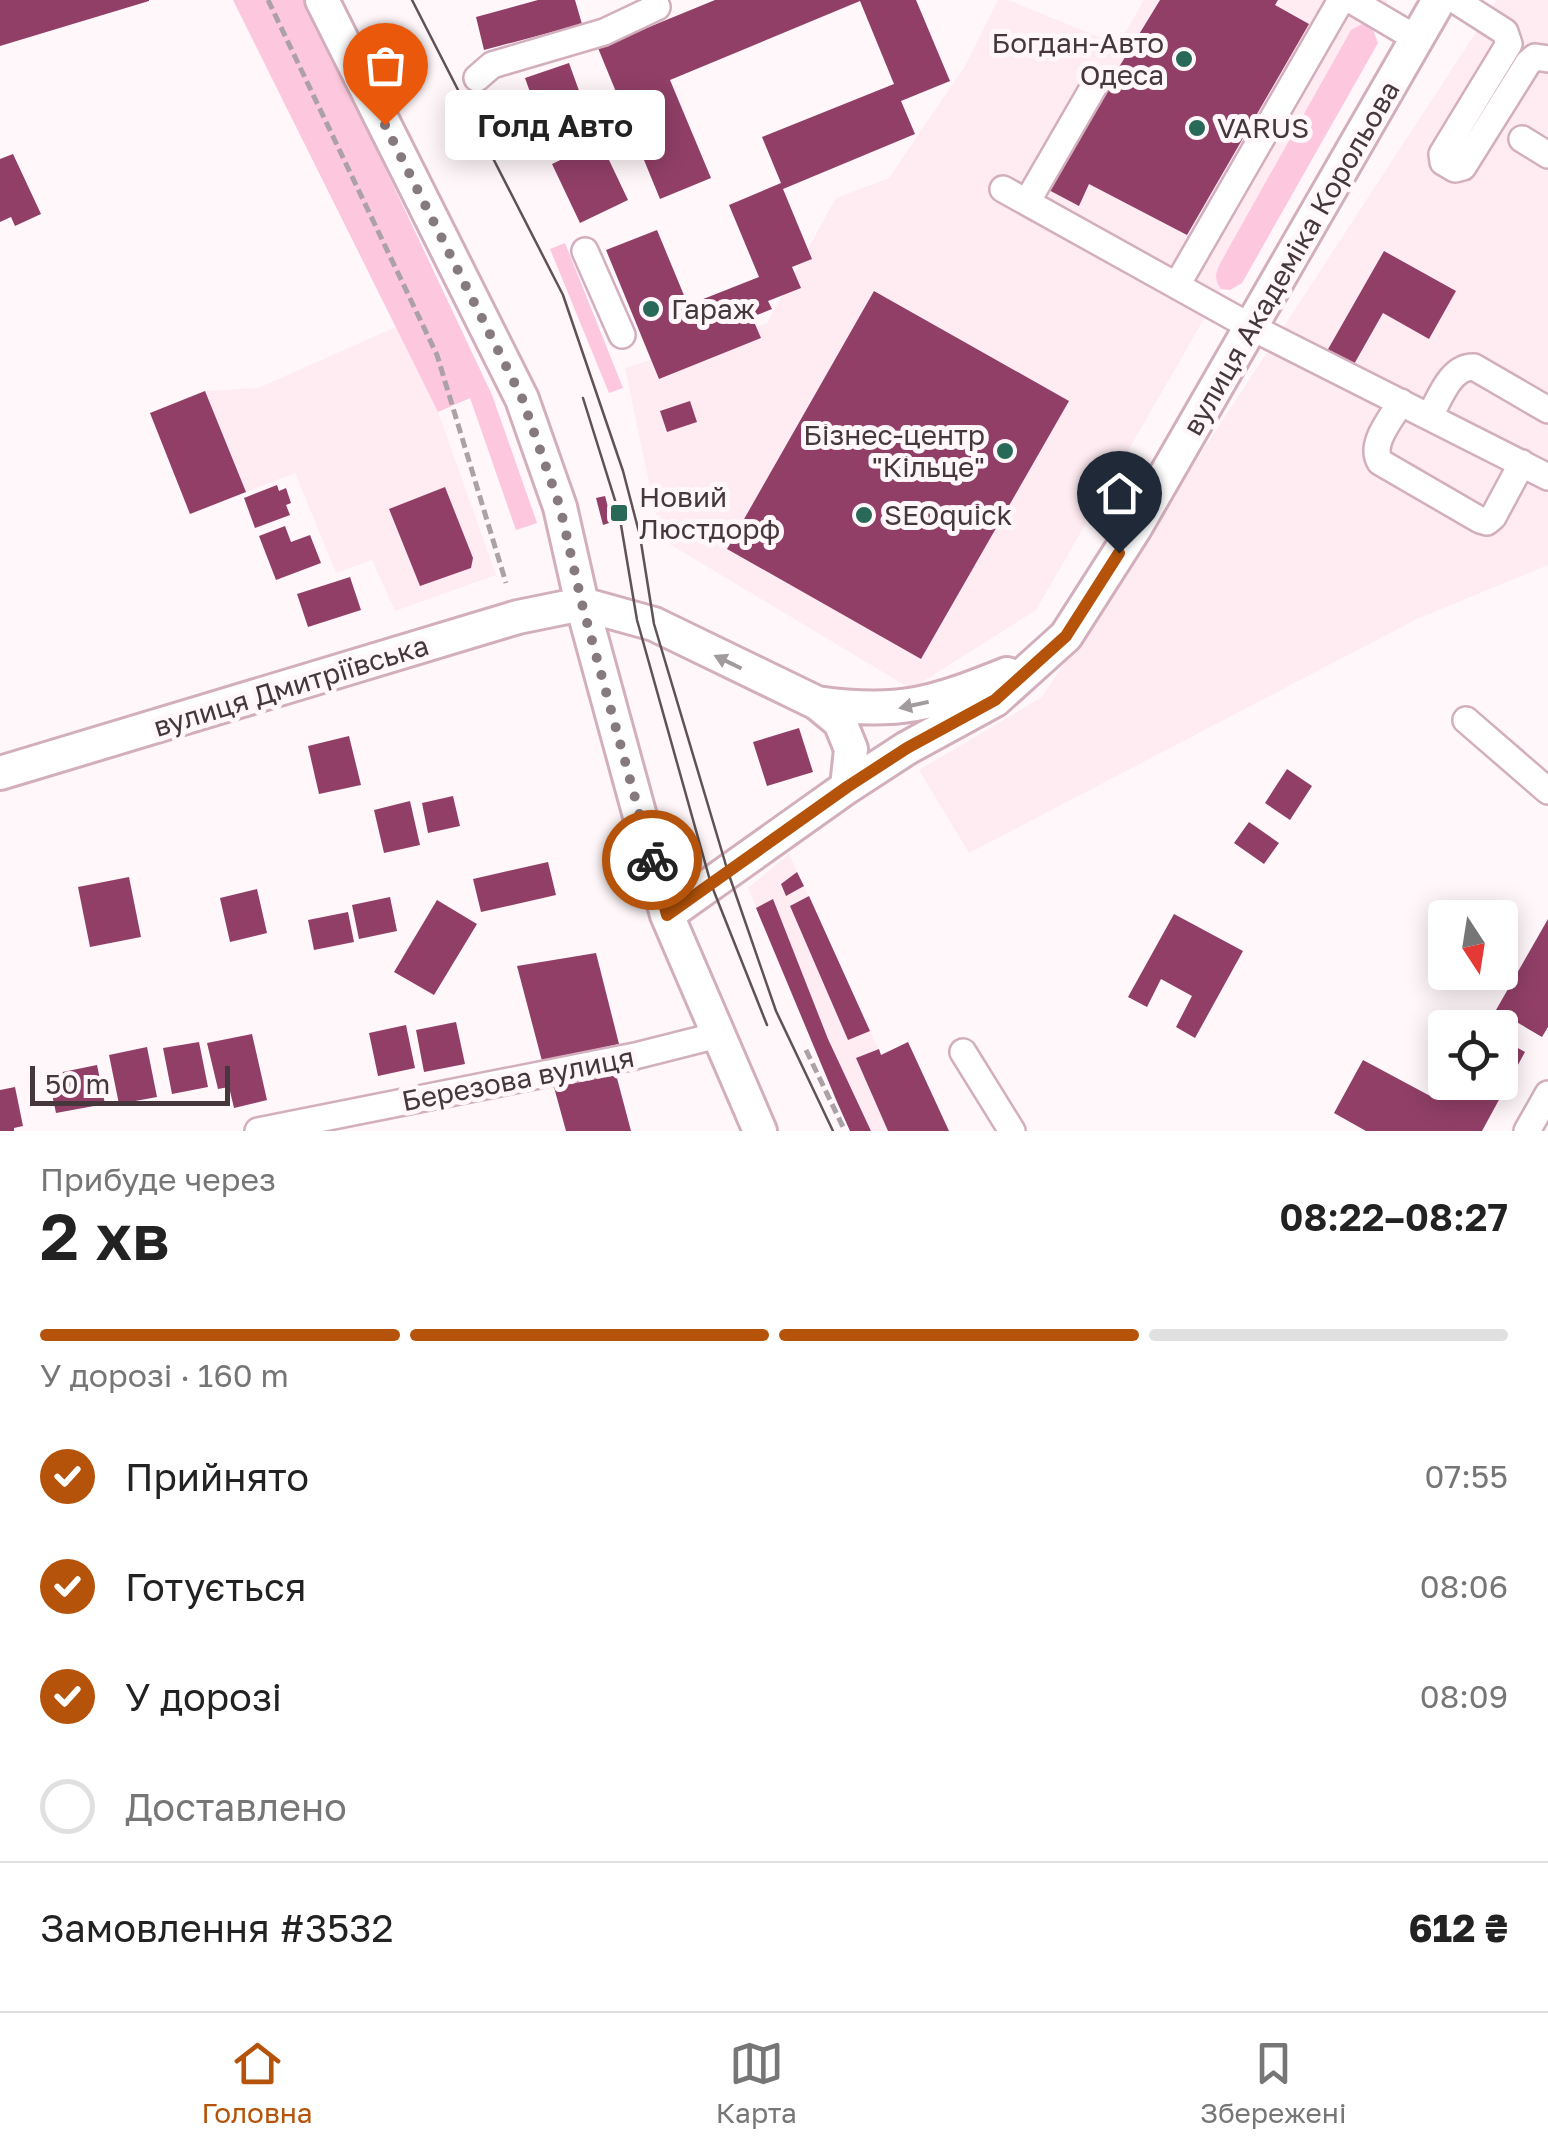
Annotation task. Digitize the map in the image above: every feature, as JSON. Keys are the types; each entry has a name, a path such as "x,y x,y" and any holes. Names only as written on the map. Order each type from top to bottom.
{"main road":[{"path":"322,0 522,398 560,507 582,604 667,915 760,1131"},
{"name":"вулиця Академіка Корольова","path":"667,915 847,787 907,748 995,700 1066,636 1089,604 1439,0"},
{"path":"582,604 654,624 816,703 840,722 851,749 847,787"},
{"name":"вулиця Дмитріївська","path":"0,773 518,617 582,604"},
{"path":"816,703 892,710 952,696 1039,661"}],"street":[{"path":"1177,285 1341,0"},
{"path":"1351,0 1417,39"},
{"path":"1455,0 1504,32 1509,44 1442,154 1443,162 1456,169 1463,167 1528,63 1536,56 1548,60"},
{"path":"478,78 492,65 604,32 660,2"},
{"path":"1027,202 1096,81"},
{"path":"1522,139 1548,155"},
{"path":"1003,189 1251,326 1548,477"},
{"path":"585,251 622,335"},
{"path":"1430,417 1456,371 1464,366 1474,367 1548,410"},
{"path":"1401,402 1376,446 1380,462 1480,520 1487,522 1494,517 1522,464"},
{"path":"1466,720 1548,791"},
{"name":"Березова вулиця","path":"258,1131 635,1056 718,1035"},
{"path":"962,1052 1012,1131"},
{"path":"1527,1131 1548,1094"}],"path":[{"path":"268,0 437,355 506,583"},
{"path":"806,1050 845,1131"}],"shaded area":[{"path":"233,0 306,0 492,395 537,523 516,530 470,398 438,412"},
{"path":"998,0 1008,0 1118,45 1144,0 1388,0 1036,610 911,689 661,539 625,368 767,323 836,198 889,178 965,66"},
{"path":"1497,0 1548,0 1548,565 1417,619 969,853 919,770 1042,697"},
{"path":"1362,24 1372,27 1378,43 1242,283 1230,290 1221,289 1216,275 1222,260 1351,30"},
{"path":"565,243 623,388 609,393 550,249"},
{"path":"396,327 438,412 496,575 395,611 372,560 336,573 295,473 190,514 150,413 205,391 258,388"},
{"path":"789,854 914,1131 850,1131 748,888"}],"building":[{"path":"0,0 149,0 149,1 0,46"},
{"path":"538,0 575,0 582,24 484,50 476,17"},
{"path":"715,0 916,0 950,81 901,101 915,134 783,189 812,259 792,267 801,288 768,301 772,309 752,317 761,338 659,379 606,250 657,230 688,305 759,277 729,205 781,183 762,137 894,84 860,1 670,80 711,178 660,199 598,48"},
{"name":"Богдан-Авто Одеса","path":"1160,0 1278,0 1275,5 1309,24 1187,235 1089,184 1079,206 1045,188"},
{"path":"569,63 586,110 542,126 525,78"},
{"path":"600,141 628,200 580,223 552,164"},
{"path":"13,154 41,214 15,226 11,217 0,222 0,159"},
{"path":"1384,251 1456,291 1429,339 1383,313 1353,366 1327,351"},
{"path":"874,291 1069,401 921,659 727,549"},
{"path":"205,391 246,492 190,514 150,413"},
{"path":"690,401 697,422 667,432 660,411"},
{"path":"277,485 279,491 286,488 290,515 255,528 244,498"},
{"path":"445,487 473,558 471,568 420,586 389,509"},
{"path":"605,496 612,522 603,525 596,498"},
{"path":"285,526 291,542 310,535 321,563 276,580 259,536"},
{"path":"350,577 361,610 308,627 297,594"},
{"path":"799,728 813,772 767,786 753,742"},
{"path":"349,736 361,785 319,794 308,746"},
{"path":"1287,769 1312,786 1290,820 1265,803"},
{"path":"453,796 460,826 428,833 422,803"},
{"path":"410,801 420,845 384,853 374,810"},
{"path":"1249,822 1279,843 1264,864 1234,843"},
{"path":"548,862 556,895 481,912 473,879"},
{"path":"797,872 804,886 786,896 781,884"},
{"path":"129,877 141,937 90,947 78,887"},
{"path":"257,889 267,933 230,942 220,898"},
{"path":"809,896 870,1031 848,1040 790,906"},
{"path":"390,897 397,931 359,939 352,905"},
{"path":"773,899 828,1039 871,1131 850,1131 837,1102 756,908"},
{"path":"437,900 477,924 434,995 394,972"},
{"path":"348,912 354,942 314,950 308,920"},
{"path":"1174,914 1243,951 1195,1038 1176,1027 1192,996 1161,979 1147,1007 1128,997"},
{"path":"1548,919 1548,1027 1542,1037 1518,1023 1518,1010 1496,1010 1507,990 1518,990 1518,972"},
{"path":"596,953 619,1044 542,1061 517,966"},
{"path":"456,1022 465,1064 424,1072 416,1030"},
{"path":"406,1025 415,1068 378,1076 369,1033"},
{"path":"252,1034 267,1100 234,1108 229,1087 218,1089 207,1043"},
{"path":"199,1042 208,1087 172,1094 163,1048"},
{"path":"908,1042 949,1131 888,1131 856,1058 879,1049 881,1055"},
{"path":"147,1047 157,1097 119,1104 109,1055"},
{"path":"1363,1060 1428,1095 1428,1100 1499,1100 1482,1131 1366,1131 1334,1113"},
{"path":"613,1063 631,1131 566,1131 552,1080"},
{"path":"97,1065 105,1104 56,1113 48,1075"},
{"path":"15,1087 23,1126 0,1131 0,1090"}],"tram line":[{"path":"412,0 563,295 623,471 640,536 654,624 728,872 776,1011 833,1131"},
{"path":"583,398 619,513 637,620 711,884 767,1025"}],"way so far":[{"path":"385,125 522,398 560,507 582,604 652,860"}],"place":[{"name":"Богдан-Авто Одеса","path":"1184,59"},
{"name":"Голд Авто","path":"385,125"},
{"name":"VARUS","path":"1197,128"},
{"name":"Гараж","path":"651,309"},
{"name":"Бізнес-центр \"Кільце\"","path":"1005,451"},
{"name":"Новий Люстдорф","path":"619,513"},
{"name":"SEOquick","path":"864,515"}],"route":[{"path":"652,860 667,915 847,787 907,748 995,700 1066,636 1119,553"}]}
